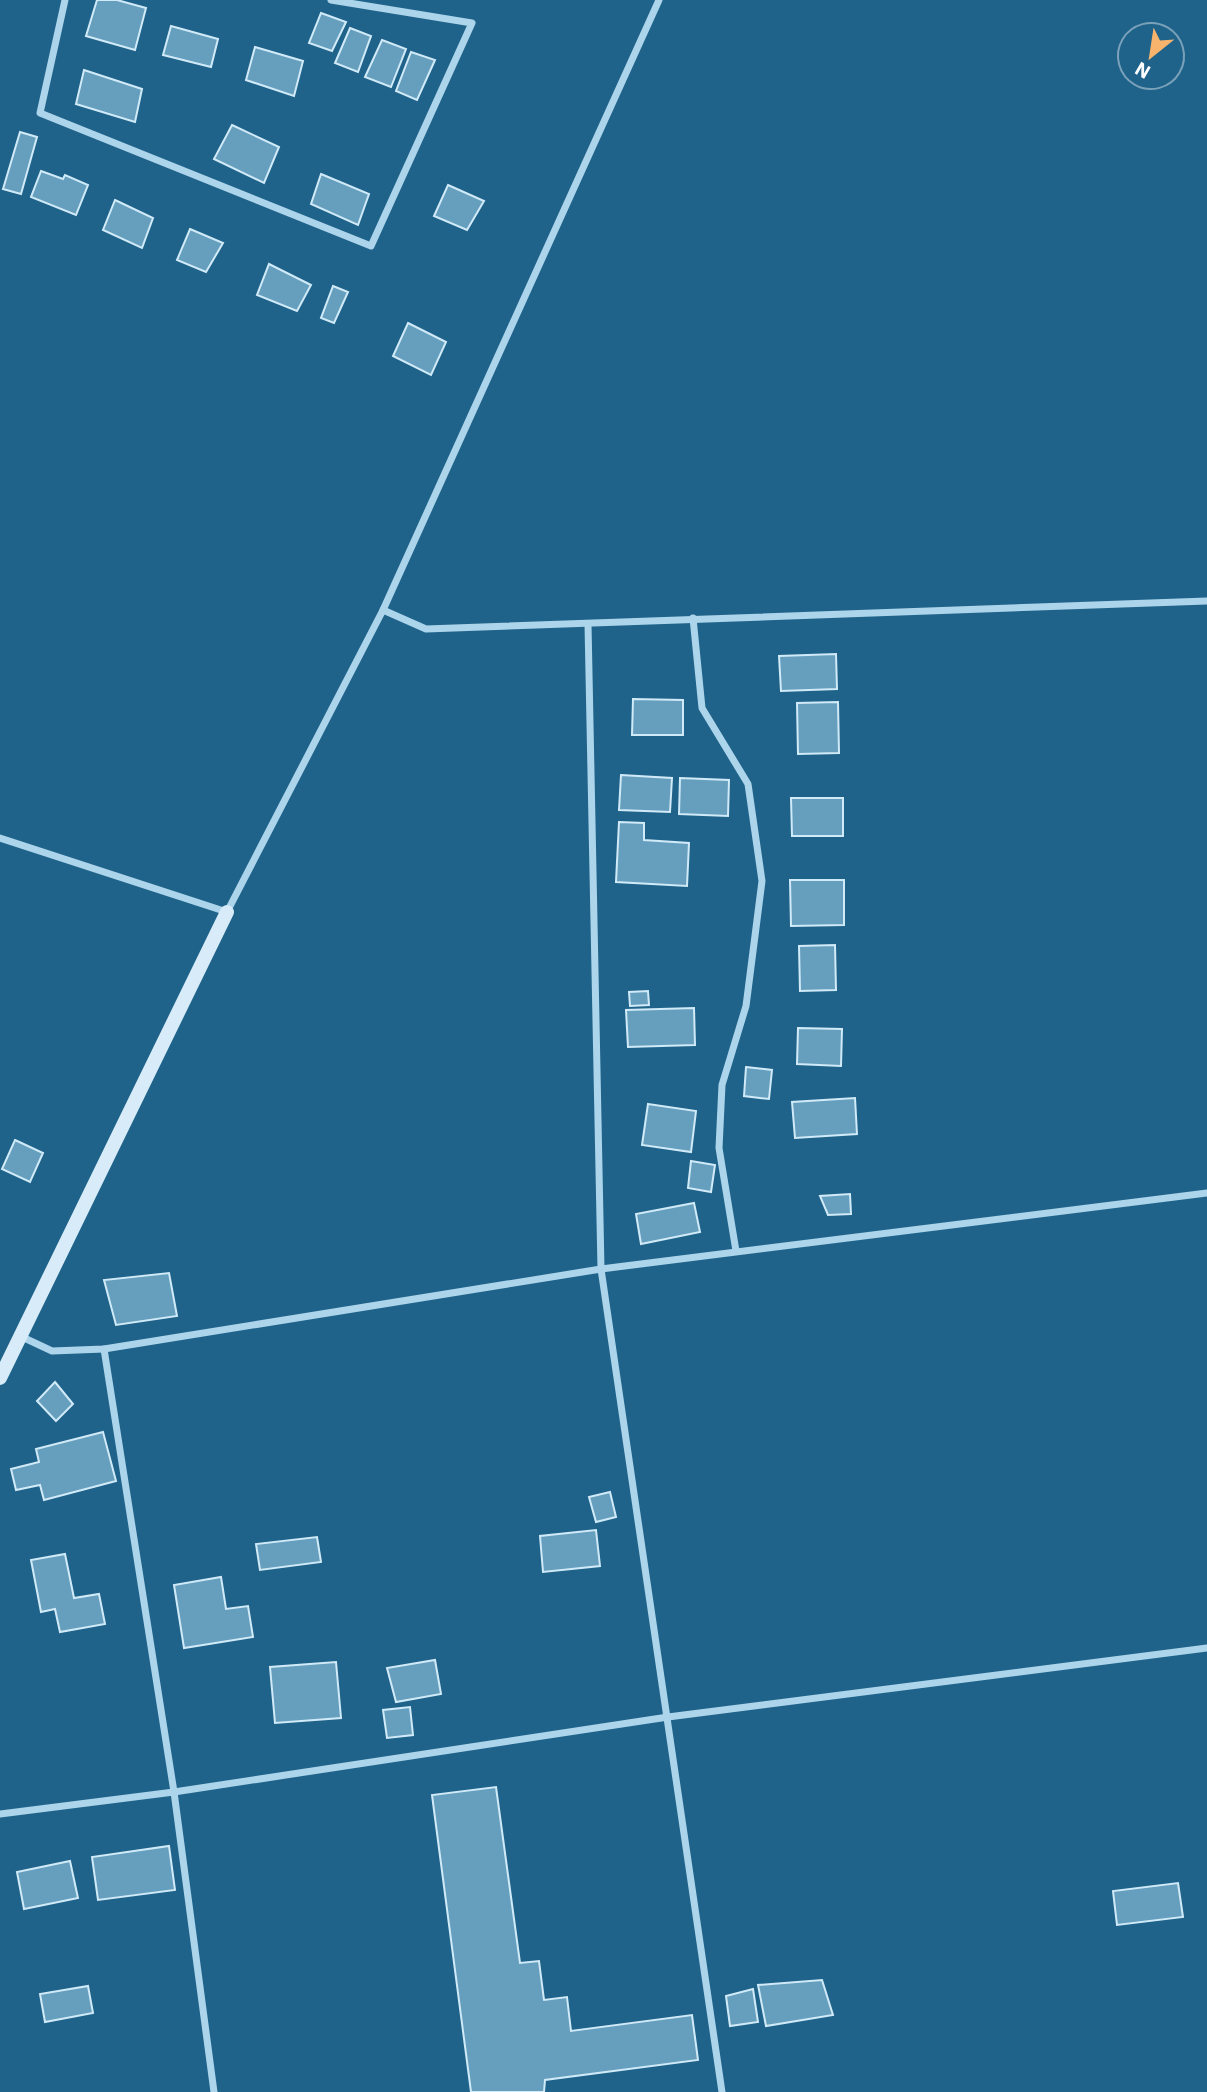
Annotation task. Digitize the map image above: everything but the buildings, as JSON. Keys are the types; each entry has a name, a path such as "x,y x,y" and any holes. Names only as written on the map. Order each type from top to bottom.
{"street":[{"path":"65,0 40,113 370,246 472,23 331,0"},
{"path":"0,1378 227,912 383,610 659,0"},
{"path":"383,610 426,629 1207,601"},
{"path":"693,618 702,708 748,784 762,881 746,1006 722,1085 719,1148 736,1251"},
{"path":"588,624 601,1269 722,2092"},
{"path":"0,838 227,912"},
{"path":"20,1336 52,1351 104,1349 601,1269 1207,1193"},
{"path":"104,1349 174,1792 214,2092"},
{"path":"0,1814 174,1792 668,1717 1207,1648"}]}
